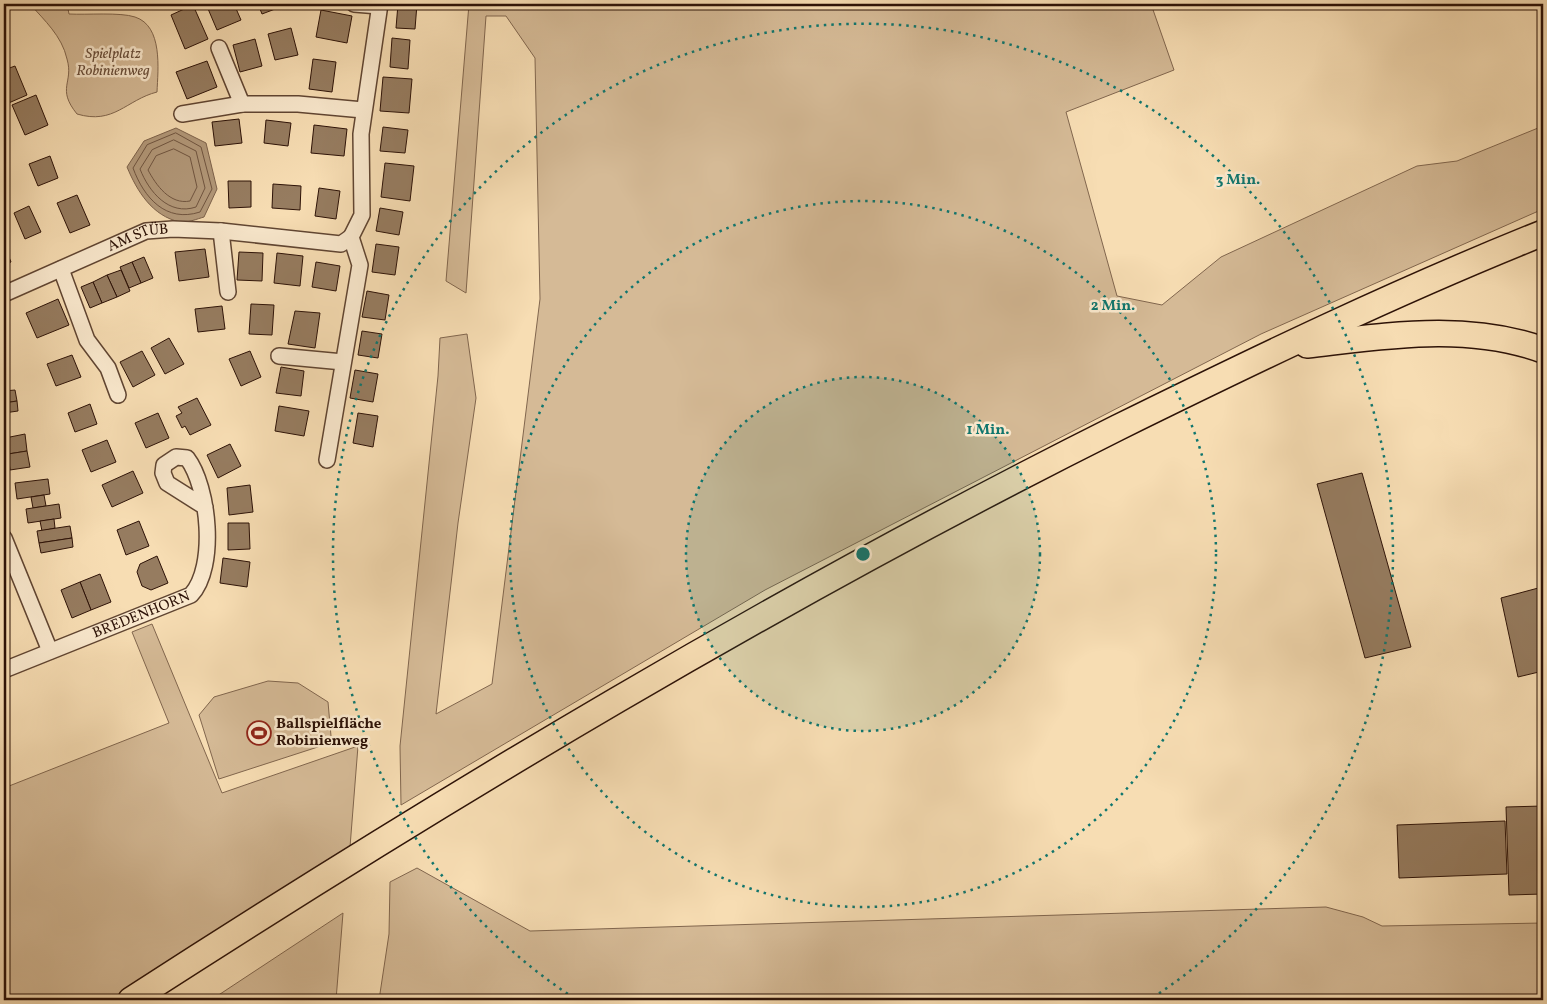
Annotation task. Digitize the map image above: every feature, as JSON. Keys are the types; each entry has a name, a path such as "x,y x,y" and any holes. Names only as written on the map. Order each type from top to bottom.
{"highway":[{"path":"131,1000 391,835 621,698 774,610 1014,480 1284,348 1434,278 1543,233"},
{"path":"1284,348 1418,332 1457,333 1496,338 1543,350"}],"street":[{"path":"327,460 360,265 351,237 362,216 361,134 363,110 380,5 354,4"},
{"path":"219,48 242,104"},
{"path":"182,114 242,104 298,104 363,110"},
{"name":"AM STÜB","path":"4,294 146,231 173,229 221,232 341,244 351,237"},
{"path":"221,232 228,292"},
{"path":"61,269 87,340 108,368 118,395"},
{"path":"279,356 343,362"},
{"name":"BREDENHORN","path":"4,670 191,594 200,585 208,538 207,510 205,507"},
{"path":"4,538 50,651"}],"green space":[{"name":"Spielplatz Robinienweg","path":"30,4 67,4 69,14 129,15 144,22 155,39 157,49 157,92 110,114 90,117 77,114 66,92 69,67 65,51 52,29"},
{"path":"469,4 1151,4 1174,70 1066,112 1117,296 1162,305 1221,257 1417,166 1457,161 1543,126 1543,209 1261,334 765,590 401,805 400,746 438,376 440,338 467,334 476,398 458,523 436,714 492,684 540,299 535,58 506,16 486,16 466,293 446,281"},
{"path":"152,624 222,793 358,746 350,847 113,1000 4,1000 4,788 169,723 132,632"},
{"path":"268,681 298,683 328,702 331,736 324,745 219,779 199,715 214,697"},
{"path":"417,868 530,931 1326,907 1363,917 1382,926 1543,923 1543,1000 379,1000 389,934 390,882"},
{"path":"343,913 336,1000 211,1000"}],"water":[{"path":"176,128 206,143 217,189 204,217 186,222 170,219 154,208 141,193 127,167 144,141"}],"building":[{"path":"206,4 234,4 241,20 217,30"},
{"path":"258,4 283,4 283,6 262,14"},
{"path":"398,4 417,4 415,29 396,28"},
{"path":"193,5 208,39 185,49 171,15"},
{"path":"321,10 352,16 347,43 316,37"},
{"path":"291,28 298,55 275,60 268,34"},
{"path":"392,38 410,40 408,69 390,67"},
{"path":"255,39 262,66 240,72 233,45"},
{"path":"313,59 336,62 332,92 309,89"},
{"path":"207,61 217,87 187,99 176,72"},
{"path":"15,66 27,95 4,105 4,70"},
{"path":"383,77 412,79 409,113 380,111"},
{"path":"36,95 48,125 25,135 12,105"},
{"path":"239,119 242,143 215,146 212,122"},
{"path":"266,120 291,123 288,146 264,143"},
{"path":"314,125 347,129 344,156 311,153"},
{"path":"383,127 408,130 405,153 380,151"},
{"path":"50,156 58,178 38,186 29,164"},
{"path":"385,163 414,166 410,201 381,197"},
{"path":"228,181 251,181 251,207 229,208"},
{"path":"273,184 301,186 300,210 272,208"},
{"path":"319,188 340,191 336,219 315,216"},
{"path":"77,195 90,225 70,233 57,203"},
{"path":"29,206 41,232 25,239 14,213"},
{"path":"380,208 403,212 399,235 376,231"},
{"path":"376,244 399,247 395,275 372,272"},
{"path":"4,245 11,262 4,265"},
{"path":"205,249 209,277 179,281 175,252"},
{"path":"239,252 263,253 262,281 237,280"},
{"path":"277,253 303,256 300,286 274,283"},
{"path":"144,257 153,278 141,283 132,262"},
{"path":"132,262 141,283 129,288 120,267"},
{"path":"316,262 340,266 336,291 312,287"},
{"path":"121,270 130,291 117,297 107,275"},
{"path":"107,275 117,297 102,303 93,282"},
{"path":"93,282 102,303 90,308 81,287"},
{"path":"367,291 389,295 385,320 362,317"},
{"path":"58,299 69,325 37,338 26,313"},
{"path":"251,304 274,305 272,335 249,334"},
{"path":"222,306 225,329 198,332 195,309"},
{"path":"295,311 320,313 315,348 288,344"},
{"path":"362,331 382,334 378,358 358,355"},
{"path":"169,338 184,364 165,374 151,348"},
{"path":"142,351 155,375 133,387 120,362"},
{"path":"250,351 261,377 241,386 229,359"},
{"path":"72,355 81,377 56,386 47,364"},
{"path":"281,367 304,371 301,396 276,393"},
{"path":"355,370 378,374 373,402 350,398"},
{"path":"15,390 17,401 4,403 4,391"},
{"path":"197,398 211,425 190,435 185,426 182,428 176,416 182,413 178,407"},
{"path":"17,401 18,411 4,413 4,403"},
{"path":"90,404 97,424 75,432 68,413"},
{"path":"279,406 309,411 304,436 275,431"},
{"path":"158,413 169,438 146,448 135,423"},
{"path":"358,413 378,416 373,447 353,443"},
{"path":"25,434 27,451 8,454 5,438"},
{"path":"107,440 116,462 91,472 82,450"},
{"path":"230,444 241,466 218,478 207,455"},
{"path":"27,451 30,467 10,470 8,454"},
{"path":"133,471 143,493 112,507 102,485"},
{"path":"1362,473 1411,647 1365,658 1317,484"},
{"path":"48,479 50,494 17,499 15,483"},
{"path":"250,485 253,512 229,515 227,488"},
{"path":"44,495 46,506 33,508 31,497"},
{"path":"59,504 61,518 28,523 26,509"},
{"path":"54,519 55,528 42,531 40,521"},
{"path":"139,521 149,546 126,555 117,530"},
{"path":"228,523 249,523 250,549 228,550"},
{"path":"70,526 72,538 39,543 37,531"},
{"path":"72,538 73,547 41,553 39,543"},
{"path":"157,556 168,583 151,590 142,586 137,572 140,564"},
{"path":"223,558 250,562 247,587 220,583"},
{"path":"100,574 111,602 91,610 80,582"},
{"path":"80,582 91,610 72,618 61,590"},
{"path":"1542,587 1543,671 1518,677 1501,598"},
{"path":"1543,806 1543,894 1509,895 1506,807"},
{"path":"1505,821 1507,874 1399,878 1397,825"}],"place":[{"name":"Ballspielfläche Robinienweg","path":"259,733"}]}
